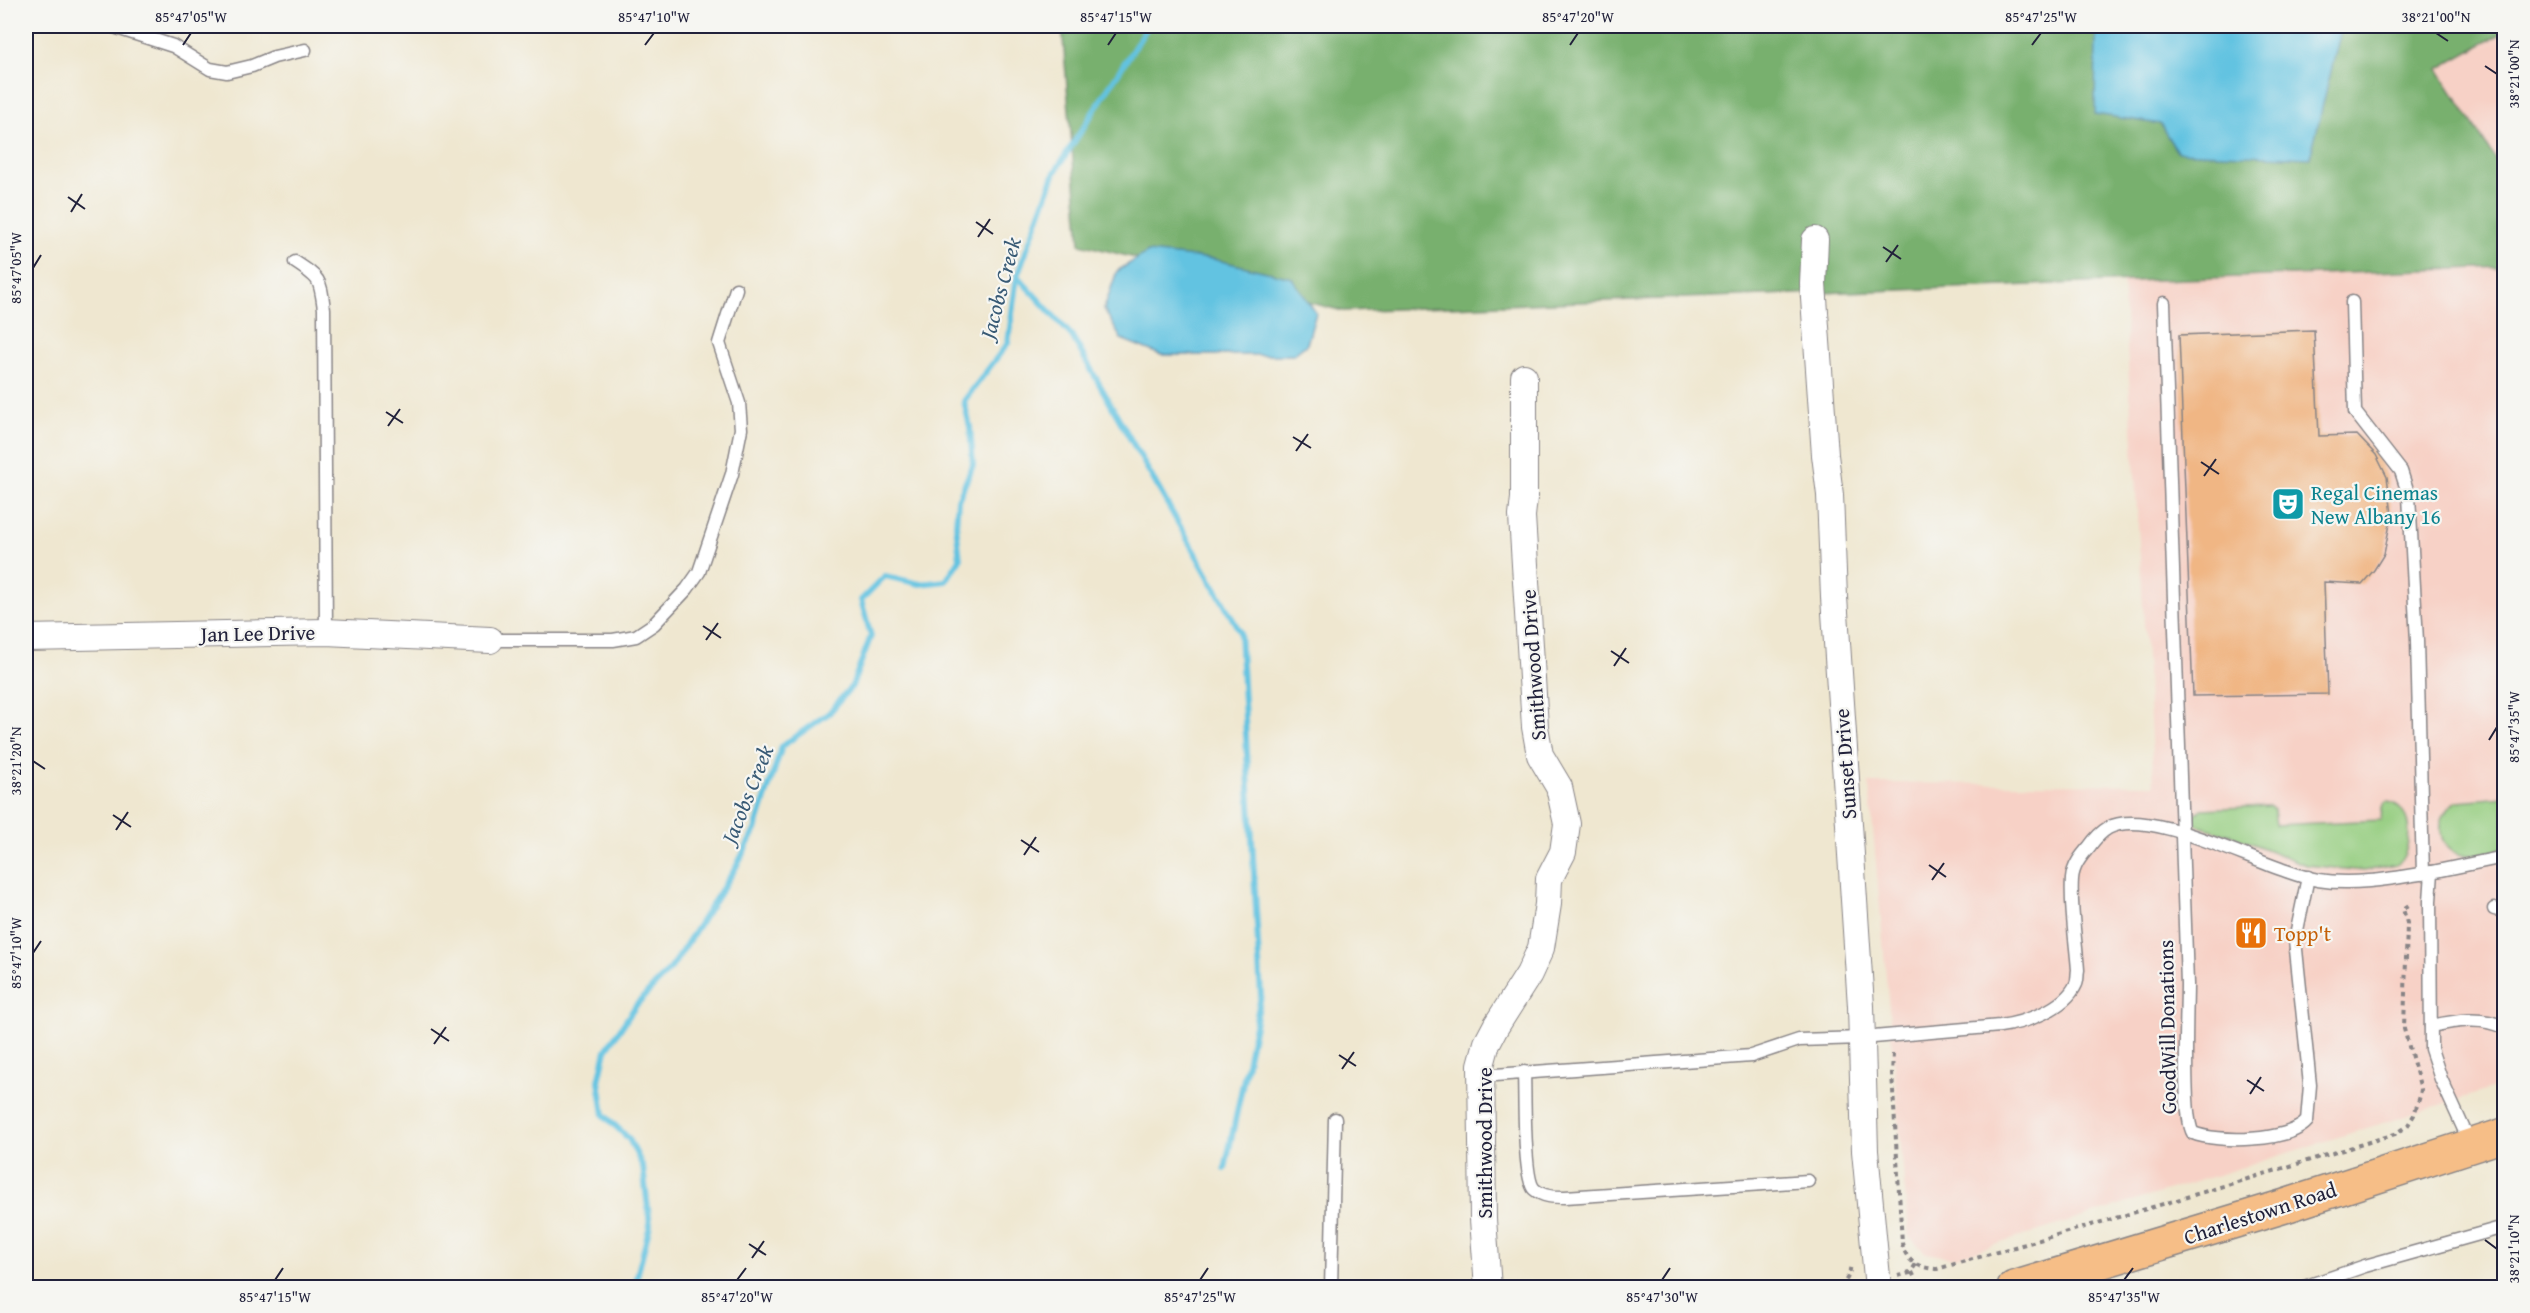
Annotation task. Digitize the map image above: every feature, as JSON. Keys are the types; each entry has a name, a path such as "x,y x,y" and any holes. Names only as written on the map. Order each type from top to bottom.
{"main road":[{"name":"Charlestown Road","path":"2014,1287 2252,1216 2505,1135"}],"street":[{"name":"Sunset Drive","path":"1815,240 1814,284 1825,455 1830,495 1834,597 1862,1038 1865,1151 1878,1287"},
{"name":"Smithwood Drive","path":"1488,1287 1483,1219 1481,1065 1487,1043 1529,974 1541,948 1550,879 1563,852 1567,824 1559,787 1540,755 1535,727 1522,516 1524,377"},
{"name":"Jan Lee Drive","path":"26,638 326,632 490,640"}],"lane":[{"path":"111,26 166,44 210,69 227,72 305,50"},
{"path":"295,262 317,276 321,286 324,309 326,632"},
{"path":"490,640 613,640 636,636 654,624 687,589 699,572 732,474 741,429 739,403 719,344 736,289"},
{"path":"2352,302 2355,412 2401,471 2409,496 2427,873 2431,1049 2437,1069 2471,1145"},
{"name":"GoodWill Donations","path":"2164,303 2185,925 2187,1119 2193,1133 2212,1139 2287,1134 2307,1121 2310,1103 2295,940 2308,877"},
{"path":"1480,1076 1751,1056 1792,1041 1862,1038 2017,1024 2050,1009 2067,997 2077,984 2072,879 2078,860 2098,836 2110,827 2127,823 2152,824 2182,832 2284,871 2308,877 2353,882 2427,873 2505,856"},
{"path":"2431,1026 2466,1020 2491,1021 2505,1027"},
{"path":"1524,1072 1528,1172 1534,1188 1545,1195 1565,1197 1808,1181"},
{"path":"1331,1287 1335,1119"},
{"path":"2301,1287 2365,1266 2505,1227"}],"path":[{"path":"1893,1054 1892,1073 1902,1243 1910,1260 1923,1268 1937,1269 2274,1172 2395,1134 2408,1125 2418,1106 2421,1089 2404,1029 2407,922 2403,909 2409,905"},
{"path":"1912,1272 1920,1287"}],"shaded area":[{"path":"2504,32 2504,173 2438,69"},
{"path":"2504,267 2504,1085 1953,1258 1926,1253 1909,1237 1869,783 2154,785 2123,282"}],"green space":[{"path":"1062,26 2504,26 2504,32 2438,69 2504,173 2504,267 1343,311 1080,244"},
{"path":"2504,797 2504,848 2462,855 2446,846 2442,838 2442,822 2450,807 2457,801"},
{"path":"2386,802 2395,804 2406,818 2409,838 2407,848 2397,865 2364,871 2306,865 2195,823 2195,814 2202,809 2269,806 2274,810 2276,825 2381,820 2382,807"}],"water":[{"path":"2096,26 2342,26 2310,158 2177,152 2160,124 2095,114"},
{"path":"1148,252 1213,259 1292,278 1316,313 1307,344 1293,355 1161,355 1121,339 1104,309 1117,271"}],"building":[{"name":"Regal Cinemas New Albany 16","path":"2314,330 2319,436 2357,435 2376,455 2387,477 2392,514 2384,554 2362,584 2324,582 2328,694 2193,696 2179,335"}],"waterway":[{"name":"Jacobs Creek","path":"634,1288 650,1225 643,1167 629,1139 604,1115 599,1081 606,1050 637,1004 671,968 735,869 755,830 782,746 829,713 852,686 871,636 861,600 885,576 920,584 946,581 960,559 956,525 958,500 973,465 970,427 964,401 1008,343 1017,276 1055,172 1148,26"},
{"path":"1017,276 1072,336 1240,632 1261,996 1225,1169"}],"place":[{"name":"Regal Cinemas New Albany 16","path":"2288,504"},
{"name":"Topp't","path":"2251,933"}]}
